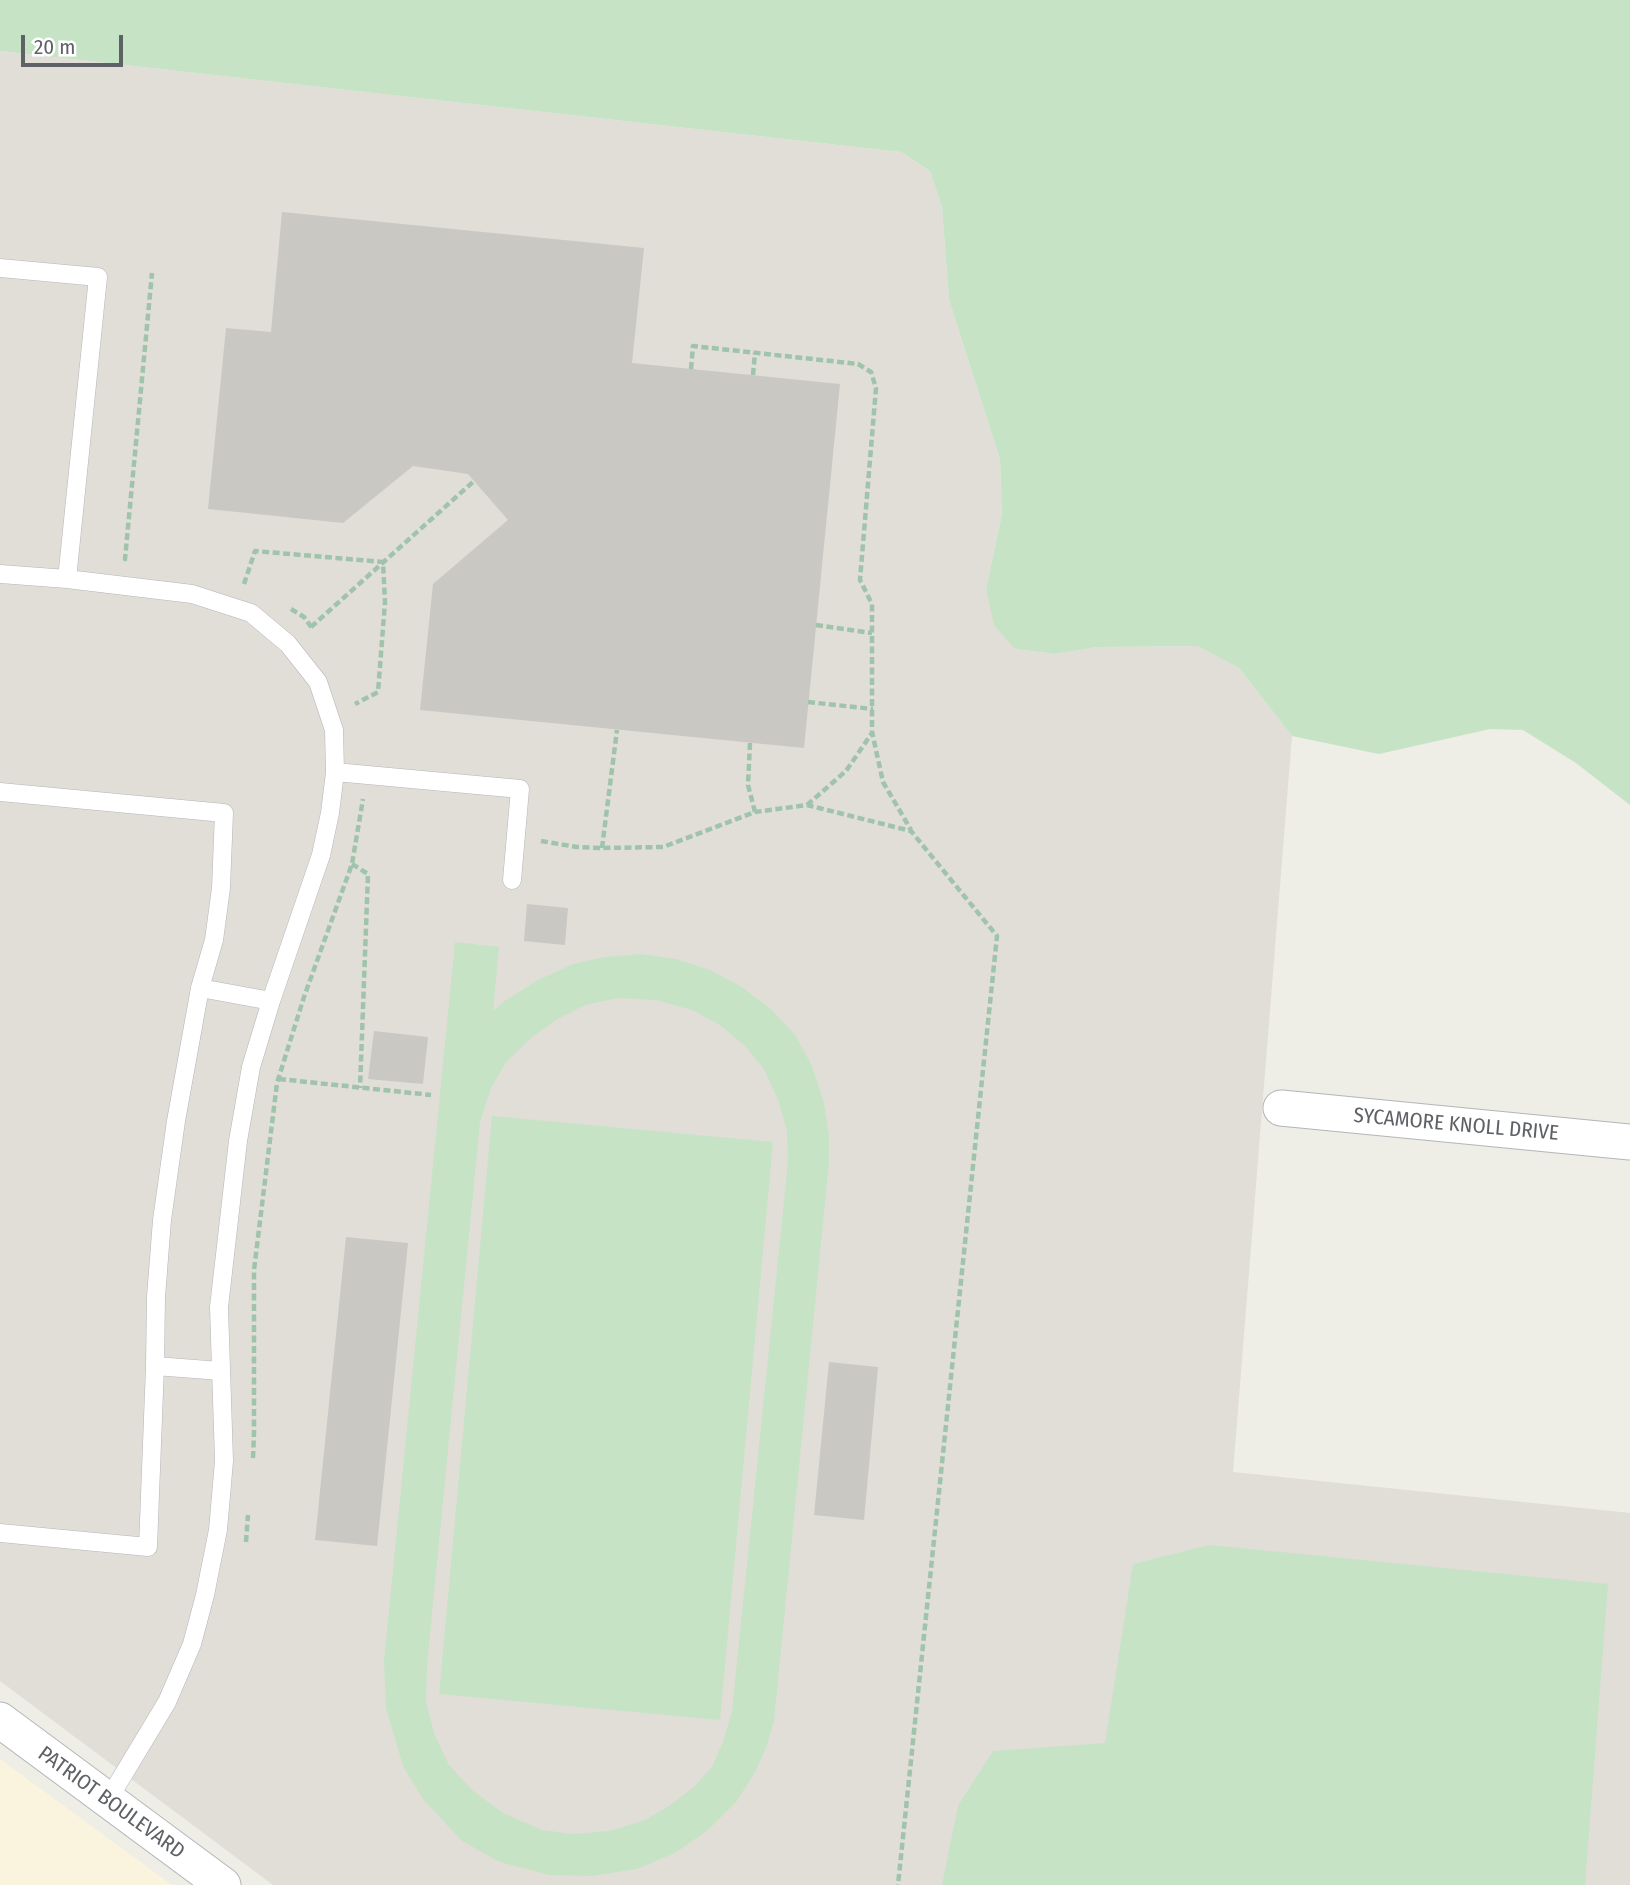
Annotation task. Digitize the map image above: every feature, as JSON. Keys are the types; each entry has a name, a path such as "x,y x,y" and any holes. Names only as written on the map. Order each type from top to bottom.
{"street":[{"name":"SYCAMORE KNOLL DRIVE","path":"1281,1108 1630,1142"},
{"name":"PATRIOT BOULEVARD","path":"0,1720 223,1885"}],"lane":[{"path":"0,268 99,277 67,579"},
{"path":"0,574 192,594 251,613 288,643 318,682 334,730 335,772 321,855 251,1067 237,1141 219,1307 224,1461 218,1530 205,1595 192,1644 167,1702 108,1800"},
{"path":"335,772 520,789 512,880"},
{"path":"0,793 224,813 221,888 214,940 200,988 176,1121 162,1220 156,1297 148,1547 0,1533"},
{"path":"200,988 271,1001"},
{"path":"155,1366 221,1371"}],"path":[{"path":"138,561 125,559 152,273"},
{"path":"691,369 692,346 858,364 871,372 876,388 860,580 872,604 872,732 883,782 911,831 997,936 898,1885"},
{"path":"753,375 755,353"},
{"path":"311,627 474,481"},
{"path":"244,585 254,551 383,562"},
{"path":"355,704 377,692 385,602 383,562"},
{"path":"234,581 253,588"},
{"path":"283,604 304,617 319,637"},
{"path":"816,625 872,634"},
{"path":"350,693 359,713"},
{"path":"808,702 873,709"},
{"path":"602,848 617,730"},
{"path":"807,805 846,771 872,732"},
{"path":"750,743 748,785 755,812"},
{"path":"252,1461 254,1270 267,1154 279,1079 304,997 352,864 368,775"},
{"path":"516,837 577,847 663,847 755,812 807,805 911,831"},
{"path":"352,864 368,874 360,1088"},
{"path":"279,1079 431,1096"},
{"path":"246,1542 248,1515"}],"shaded area":[{"path":"0,51 901,152 930,171 942,207 949,300 1000,459 1002,514 986,589 1015,649 1056,654 1097,647 1197,646 1239,668 1292,736 1233,1472 1630,1513 1630,1885 273,1885 0,1681"},
{"path":"0,1759 172,1885 0,1885"}],"green space":[{"path":"0,0 1630,0 1630,805 1576,763 1523,730 1490,729 1379,754 1292,736 1239,668 1197,646 1097,647 1056,654 1015,649 994,625 986,589 1002,514 1000,459 949,300 942,207 930,171 901,152 0,51"},
{"path":"455,942 499,947 493,1011 538,980 573,964 604,957 640,954 676,959 710,970 740,986 771,1009 795,1035 812,1066 824,1103 829,1136 829,1162 774,1721 754,1774 736,1802 708,1830 675,1853 637,1869 592,1876 549,1875 500,1862 462,1841 423,1799 403,1766 386,1708 384,1661","holes":["618,998 656,1000 692,1010 720,1025 745,1046 764,1069 779,1102 787,1131 788,1162 732,1711 723,1742 712,1767 694,1787 669,1806 645,1820 610,1831 573,1834 542,1830 503,1813 472,1790 449,1765 435,1736 426,1702 427,1665 480,1122 491,1088 506,1062 532,1037 556,1020 585,1005"]},
{"path":"492,1116 773,1142 720,1720 439,1694"},
{"path":"1209,1545 1608,1584 1585,1885 942,1885 958,1806 993,1751 1105,1743 1133,1564"}],"building":[{"path":"282,212 644,248 632,363 840,384 804,748 420,710 433,584 508,520 468,474 413,466 343,523 208,509 226,328 271,332"},
{"path":"527,904 568,908 565,945 524,941"},
{"path":"374,1031 428,1037 423,1084 368,1079"},
{"path":"346,1237 408,1243 377,1546 315,1540"},
{"path":"829,1362 878,1367 864,1520 814,1515"}]}
